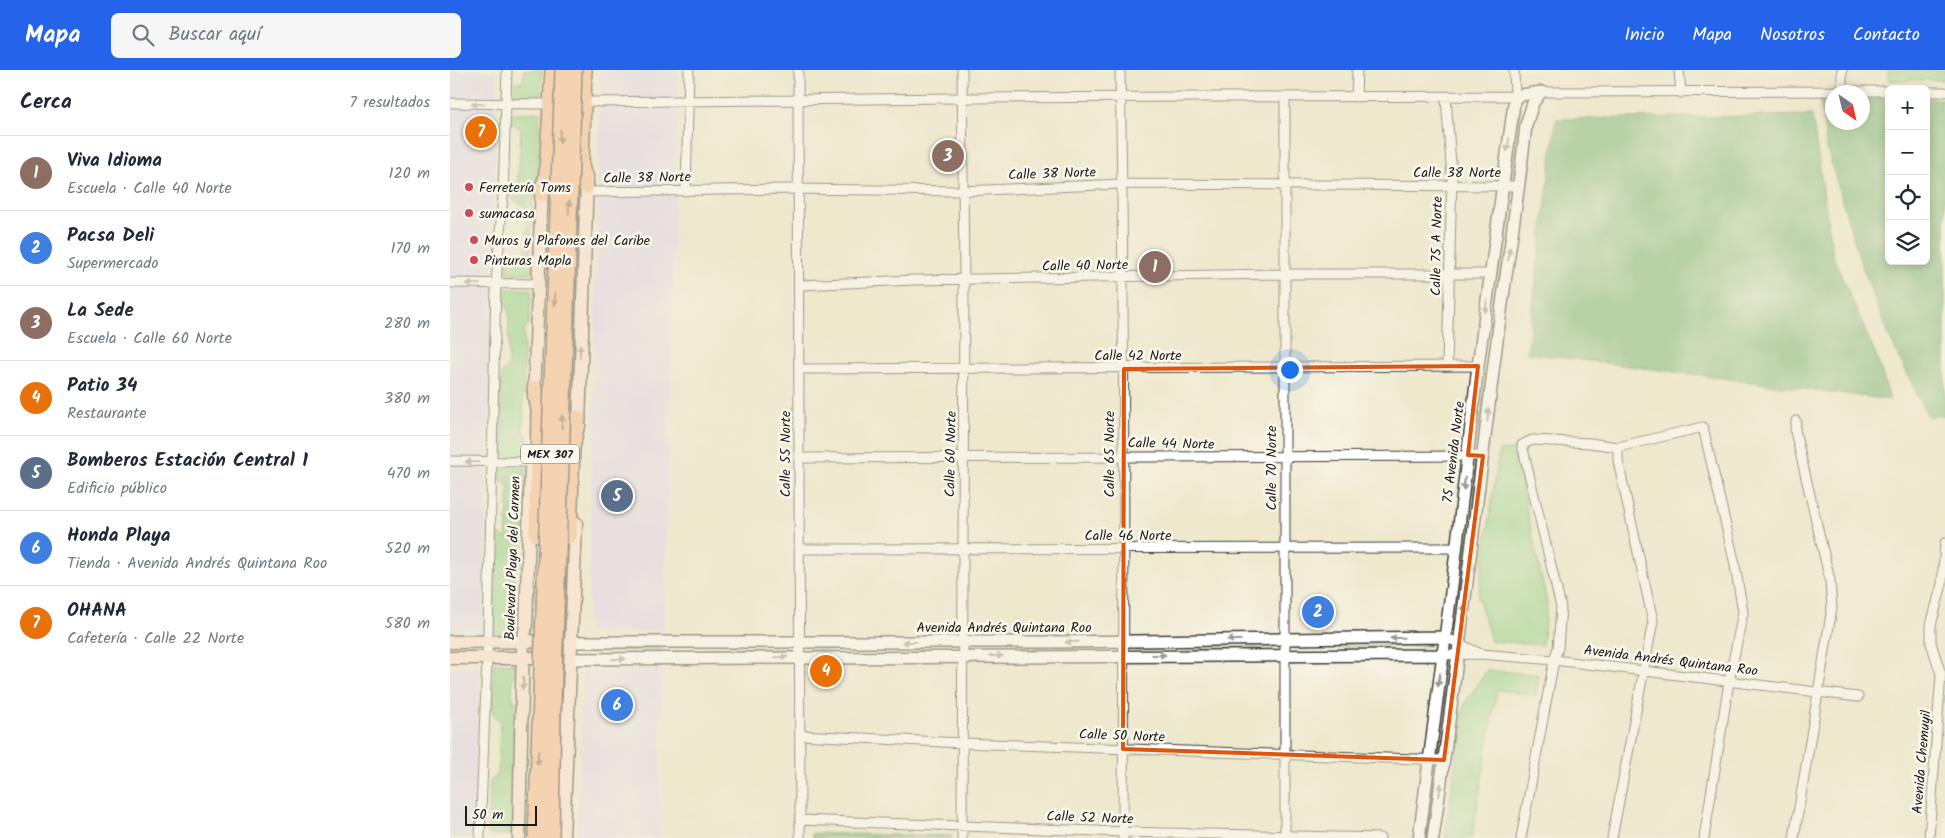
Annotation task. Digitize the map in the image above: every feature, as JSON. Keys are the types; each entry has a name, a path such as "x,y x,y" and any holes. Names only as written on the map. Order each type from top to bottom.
{"highway":[{"path":"542,194 547,174 554,70"},
{"name":"MEX 307","path":"536,838 563,70"},
{"path":"583,72 581,165 586,189"},
{"name":"MEX 307","path":"551,838 554,694 583,72"},
{"path":"535,389 539,410 532,703 539,730"},
{"path":"554,737 561,704 572,448 578,418"}],"main road":[{"name":"Boulevard Playa del Carmen","path":"519,838 523,640 526,628 546,70"},
{"path":"563,838 579,445 578,418 590,102 583,72"},
{"name":"Avenida Andrés Quintana Roo","path":"450,642 523,640 570,642"},
{"name":"Avenida Andrés Quintana Roo","path":"450,658 570,659"}],"street":[{"path":"480,838 488,640 496,284 503,196 507,70"},
{"path":"686,191 689,70"},
{"name":"Calle 55 Norte","path":"798,70 800,838"},
{"name":"Calle 60 Norte","path":"962,70 964,279 962,838"},
{"name":"Calle 65 Norte","path":"1120,70 1124,369 1122,456 1123,835"},
{"path":"1356,97 1357,70"},
{"name":"75 Avenida Norte","path":"1419,838 1457,548 1501,185 1515,96 1514,70"},
{"path":"1680,70 1681,93"},
{"path":"1842,70 1842,85"},
{"path":"590,102 1120,97 1446,98 1515,96 1541,92 1681,93 1825,90"},
{"path":"1870,91 1885,91"},
{"path":"1433,838 1526,125 1533,103 1541,92"},
{"path":"1930,92 1945,92"},
{"name":"Calle 70 Norte","path":"1285,98 1286,368 1283,458 1285,549 1285,837"},
{"name":"Calle 75 A Norte","path":"1446,98 1451,185 1447,366"},
{"path":"450,104 544,104"},
{"name":"Calle 38 Norte","path":"586,189 963,191 1122,184 1519,186"},
{"name":"Calle 40 Norte","path":"800,285 964,279 1285,274 1491,274"},
{"path":"450,283 539,284"},
{"name":"Calle 42 Norte","path":"799,369 1478,366"},
{"path":"1794,838 1832,608 1830,580 1795,431 1796,421"},
{"path":"1521,838 1554,660 1558,648 1561,607 1522,445 1532,440 1590,443 1618,447 1702,427 1734,560 1743,612 1729,682 1704,838"},
{"path":"1612,838 1652,621 1618,461 1618,447"},
{"name":"Calle 44 Norte","path":"799,458 1483,456"},
{"path":"450,461 531,462"},
{"name":"Avenida Chemuyil","path":"1928,838 1941,696 1941,674 1931,643 1931,625 1942,584 1945,543"},
{"name":"Calle 46 Norte","path":"799,549 1457,548"},
{"name":"Avenida Andrés Quintana Roo","path":"570,642 962,642 1445,637 1481,654"},
{"name":"Avenida Andrés Quintana Roo","path":"570,659 1284,654 1443,654 1457,656 1481,654 1554,660 1642,673 1817,694 1858,697"},
{"name":"Calle 50 Norte","path":"800,735 962,743 1444,760"},
{"name":"Calle 52 Norte","path":"800,820 962,826 1123,835 1380,838"}],"highlighted area":[{"path":"1478,366 1468,455 1483,456 1444,760 1123,749 1124,369"}],"shaded area":[{"path":"450,70 497,70 483,632 450,633"},
{"path":"600,70 678,70 664,631 588,632"},
{"path":"450,666 479,667 473,838 450,838"},
{"path":"662,666 659,838 577,838 583,670"}],"green space":[{"path":"524,70 542,70 541,95 514,96 515,82 523,82"},
{"path":"1888,70 1945,70 1945,80 1888,80"},
{"path":"1820,99 1825,99 1825,130 1870,130 1870,99 1885,99 1885,265 1930,265 1930,99 1945,99 1945,415 1928,417 1887,332 1861,264 1827,149"},
{"path":"1520,108 1522,108 1513,178 1511,178"},
{"path":"540,112 537,192 533,197 530,262 533,262 532,273 507,273 508,262 526,262 527,208 509,197 509,194 517,193 521,129 511,123 510,113"},
{"path":"1812,115 1833,256 1878,360 1890,400 1527,353 1556,119"},
{"path":"1509,193 1512,193 1479,446 1477,447"},
{"path":"502,289 532,289 529,324 524,331 523,432 528,437 527,456 500,456 501,373 508,366 509,310 501,301"},
{"path":"1514,450 1547,603 1542,645 1491,641 1478,597 1499,451"},
{"path":"1475,462 1477,463 1455,633 1452,633"},
{"path":"501,467 526,467 522,566 515,566 513,601 522,605 521,630 518,635 493,635 498,533 506,539 509,486 499,479 499,469"},
{"path":"1430,643 1430,646 1296,649 1295,646"},
{"path":"1112,646 1111,650 971,650 971,647"},
{"path":"1135,646 1274,647 1274,649 1134,650"},
{"path":"481,647 482,650 478,651 450,652 450,648"},
{"path":"790,647 790,649 709,650 710,648"},
{"path":"809,647 950,648 950,650 808,650"},
{"path":"662,648 662,651 586,652 585,650"},
{"path":"494,663 519,664 519,672 513,675 512,699 515,700 515,717 517,720 512,835 490,835 488,832 490,781 498,775 500,721 492,713"},
{"path":"1448,664 1450,664 1439,754 1436,754"},
{"path":"1487,670 1539,675 1536,695 1497,690 1472,838 1445,838 1464,705"},
{"path":"1434,765 1436,768 1427,838 1425,838"},
{"path":"812,833 952,836 952,838 812,838"}],"place":[{"name":"OHANA","path":"481,132"},
{"name":"La Sede","path":"948,156"},
{"name":"Ferretería Toms","path":"469,187"},
{"name":"sumacasa","path":"469,213"},
{"name":"Muros y Plafones del Caribe","path":"474,240"},
{"name":"Pinturas Mapla","path":"474,260"},
{"name":"Viva Idioma","path":"1155,267"},
{"name":"Bomberos Estación Central 1","path":"617,496"},
{"name":"Pacsa Deli","path":"1318,612"},
{"name":"Patio 34","path":"826,671"},
{"name":"Honda Playa","path":"617,705"}]}
